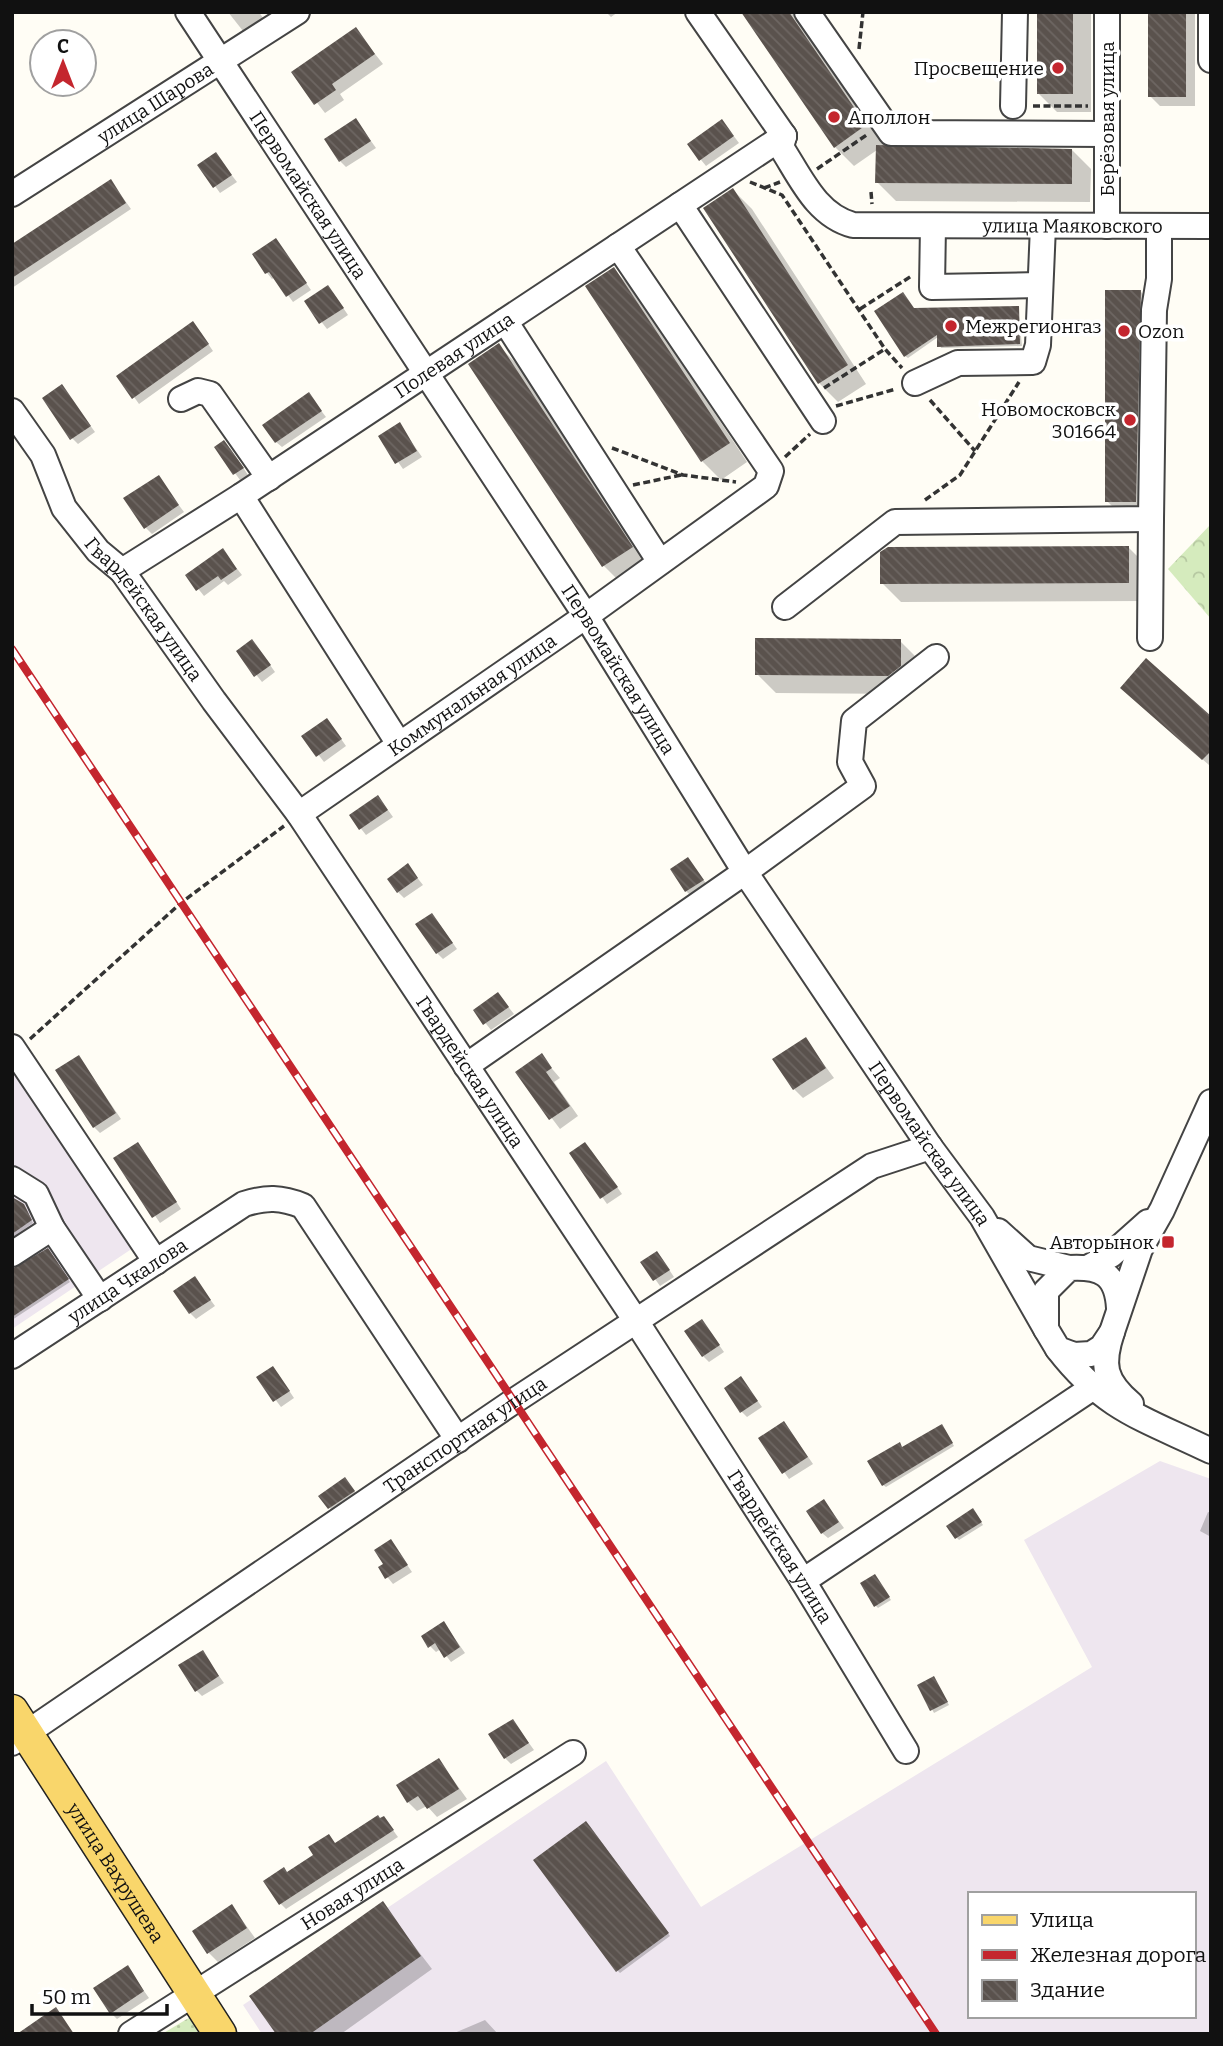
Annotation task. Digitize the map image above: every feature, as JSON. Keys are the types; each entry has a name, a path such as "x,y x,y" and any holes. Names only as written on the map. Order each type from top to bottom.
{"main road":[{"name":"улица Вахрушева","path":"17,1729 219,2034"}],"street":[{"name":"Первомайская улица","path":"188,12 586,616 745,873 930,1147 982,1217 1052,1339 1092,1388 1129,1413 1211,1451"},
{"name":"улица Шарова","path":"12,194 297,12"},
{"name":"улица Маяковского","path":"698,12 784,136 781,147 800,176 825,212 836,220 873,226 1211,226"},
{"path":"807,12 891,133 1107,134"},
{"path":"1013,106 1015,12"},
{"name":"Берёзовая улица","path":"1107,12 1107,226"},
{"path":"1210,12 1211,60"},
{"name":"Полевая улица","path":"122,571 269,478 784,136"},
{"path":"680,205 815,410"},
{"path":"933,226 932,288 1040,285"},
{"path":"915,383 958,362 1033,362 1038,345 1043,226"},
{"path":"1150,638 1154,310 1159,279 1159,226"},
{"path":"618,246 768,478"},
{"path":"505,321 660,562"},
{"path":"181,399 198,391 210,394 269,478"},
{"name":"Гвардейская улица","path":"12,411 43,455 64,508 98,551 122,571 214,701 299,814 636,1321 803,1581 906,1752"},
{"name":"Коммунальная улица","path":"299,814 586,616 768,478"},
{"path":"241,496 399,744"},
{"path":"785,607 895,522 1151,519"},
{"path":"466,1066 745,873 863,786 850,762 854,721 936,657"},
{"path":"14,1050 156,1262"},
{"path":"1169,1430 1138,1410 1111,1385 1105,1354 1140,1249 1162,1210 1211,1102"},
{"name":"Транспортная улица","path":"17,1729 872,1166 930,1147"},
{"path":"12,1179 36,1194 52,1228 100,1299"},
{"name":"улица Чкалова","path":"12,1356 244,1205 265,1198 286,1199 303,1206 458,1440"},
{"path":"1112,1332 1102,1347 1091,1354 1073,1355 1052,1339 1046,1291 1079,1267 1111,1255 1162,1210"},
{"path":"982,1217 1028,1258 1101,1271 1118,1290 1119,1308"},
{"path":"12,1254 52,1228"},
{"path":"803,1581 1092,1388"},
{"name":"Новая улица","path":"131,2034 573,1753"}],"path":[{"path":"856,82 863,12"},
{"path":"1013,106 1090,106"},
{"path":"764,188 822,167 884,122"},
{"path":"729,174 782,195 885,349 975,451"},
{"path":"859,310 932,263"},
{"path":"611,489 682,475 768,478 815,410 885,349"},
{"path":"895,522 960,475 1033,362"},
{"path":"815,410 915,383"},
{"path":"611,447 682,475"},
{"path":"14,1050 182,902 299,814"}],"shaded area":[{"path":"12,1057 139,1244 12,1329"},
{"path":"1160,1461 1211,1479 1211,2034 262,2034 243,2005 606,1761 701,1907 1092,1667 1024,1540"}],"green space":[{"path":"1211,524 1211,619 1168,569"},
{"path":"192,2016 198,2034 162,2034"}],"building":[{"path":"741,12 789,12 866,125 834,148"},
{"path":"1037,12 1073,12 1073,94 1037,94"},
{"path":"1148,12 1186,12 1186,97 1148,97"},
{"path":"356,27 375,54 332,84 336,90 314,105 291,72"},
{"path":"356,118 371,141 339,162 324,139"},
{"path":"722,119 734,136 699,161 687,144"},
{"path":"876,145 1072,149 1072,184 875,183"},
{"path":"216,152 232,175 213,188 197,165"},
{"path":"111,179 126,203 12,278 12,244"},
{"path":"733,188 848,365 818,384 703,208"},
{"path":"276,238 307,283 286,297 269,272 265,274 252,254"},
{"path":"614,267 730,443 701,462 585,286"},
{"path":"328,285 344,308 319,324 304,301"},
{"path":"1105,290 1141,290 1136,502 1105,502"},
{"name":"Межрегионгаз","path":"903,292 914,308 1019,306 1020,344 937,347 937,335 904,357 874,311"},
{"path":"193,321 209,344 132,399 116,376"},
{"path":"499,343 633,547 602,567 468,364"},
{"path":"62,384 91,426 70,440 42,398"},
{"path":"309,392 322,411 275,443 262,425"},
{"path":"400,422 417,451 395,464 378,436"},
{"path":"224,440 244,468 233,475 214,447"},
{"path":"159,475 179,505 144,529 123,498"},
{"path":"1129,546 1129,583 880,584 880,552 888,547"},
{"path":"223,548 237,569 221,580 218,576 196,591 185,575"},
{"path":"755,638 901,639 901,666 888,676 755,675"},
{"path":"252,639 271,665 254,677 236,651"},
{"path":"1146,658 1211,716 1211,751 1202,760 1120,688"},
{"path":"327,718 342,739 316,757 301,736"},
{"path":"378,795 388,810 359,830 349,815"},
{"path":"688,857 704,880 685,892 670,869"},
{"path":"408,863 418,878 397,893 387,879"},
{"path":"432,913 453,943 436,954 415,924"},
{"path":"498,992 509,1007 483,1025 473,1010"},
{"path":"806,1037 826,1068 793,1090 772,1059"},
{"path":"542,1053 552,1068 546,1072 570,1106 549,1120 515,1072"},
{"path":"79,1055 116,1113 93,1128 55,1070"},
{"path":"138,1142 177,1202 152,1218 113,1158"},
{"path":"585,1142 618,1187 600,1199 569,1153"},
{"path":"12,1197 24,1204 32,1220 12,1234"},
{"path":"48,1248 69,1279 12,1317 12,1269"},
{"path":"657,1251 670,1270 653,1281 640,1262"},
{"path":"195,1276 211,1300 189,1314 173,1291"},
{"path":"702,1319 720,1345 702,1357 684,1331"},
{"path":"273,1366 290,1391 273,1402 256,1377"},
{"path":"741,1376 758,1401 740,1413 724,1388"},
{"path":"784,1421 808,1457 782,1474 758,1438"},
{"path":"942,1424 953,1443 882,1486 867,1461 900,1442 902,1447"},
{"path":"345,1477 355,1491 328,1509 318,1496"},
{"path":"824,1499 839,1522 821,1534 806,1511"},
{"path":"973,1508 982,1522 955,1539 946,1526"},
{"path":"391,1539 408,1565 385,1579 378,1567 383,1564 374,1550"},
{"path":"875,1574 890,1597 874,1607 860,1583"},
{"path":"444,1621 460,1647 444,1658 435,1643 428,1648 421,1636"},
{"path":"203,1650 219,1676 195,1692 178,1665"},
{"path":"934,1676 948,1702 930,1711 917,1685"},
{"path":"513,1719 529,1743 504,1759 488,1734"},
{"path":"439,1758 459,1789 427,1809 418,1796 407,1803 396,1785"},
{"path":"378,1815 380,1818 384,1816 394,1830 279,1905 263,1881 284,1867 287,1872 313,1855 308,1847 329,1834 335,1843"},
{"path":"586,1821 669,1933 616,1972 533,1860"},
{"path":"383,1901 421,1956 310,2034 276,2034 249,1996"},
{"path":"232,1904 247,1928 207,1954 192,1931"},
{"path":"128,1965 144,1991 110,2014 93,1988"},
{"path":"56,2007 74,2034 17,2034"}],"railway":[{"path":"12,649 936,2034"}],"place":[{"name":"Просвещение","path":"1058,68"},
{"name":"Аполлон","path":"834,117"},
{"name":"Межрегионгаз","path":"951,326"},
{"name":"Ozon","path":"1124,331"},
{"name":"Новомосковск 301664","path":"1130,420"},
{"name":"Авторынок","path":"1168,1242"}]}
